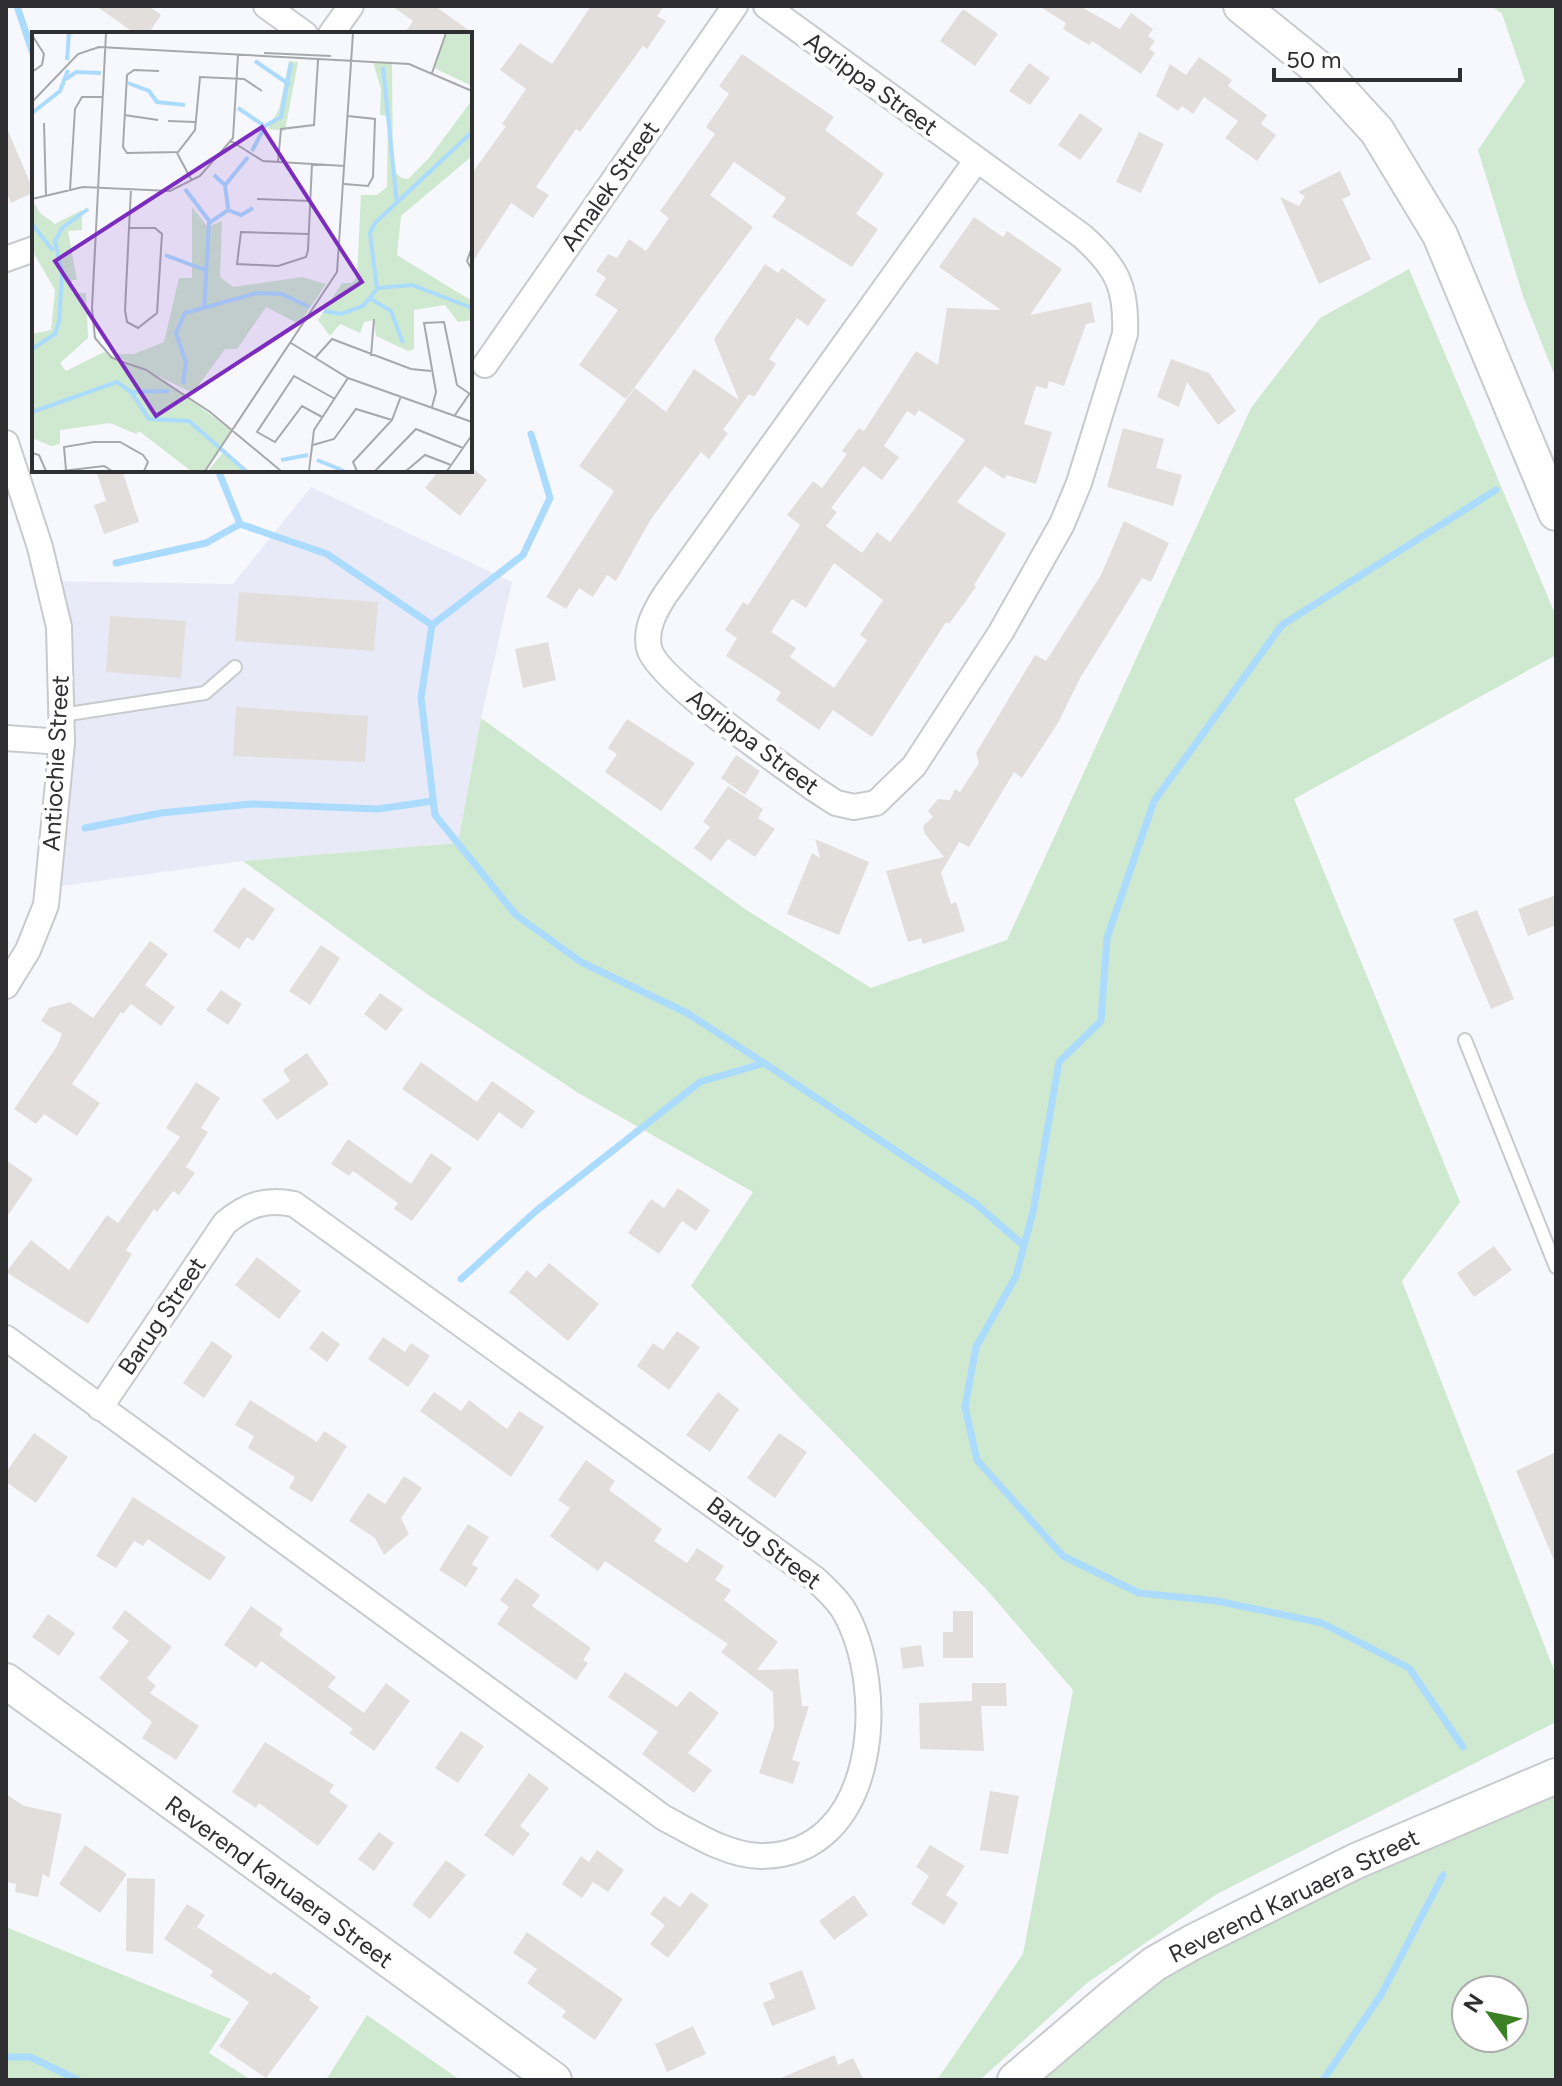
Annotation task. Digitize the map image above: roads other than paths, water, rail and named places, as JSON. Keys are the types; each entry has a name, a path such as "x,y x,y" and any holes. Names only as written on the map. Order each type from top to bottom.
{"street":[{"path":"266,6 302,32"},
{"path":"332,32 351,6"},
{"name":"Amalek Street","path":"485,365 735,6"},
{"name":"Agrippa Street","path":"766,6 1082,236 1108,259 1121,284 1126,309 1125,334 1079,483 1039,569 914,766 876,803 854,807 836,803 813,788 675,682 654,659 649,648 649,631 665,595 976,161"},
{"path":"1241,6 1323,72 1377,131 1440,235 1556,513"},
{"path":"6,259 32,250"},
{"name":"Antiochie Street","path":"6,443 40,547 59,627 62,715 46,905 28,950 6,986"},
{"path":"6,738 62,742"},
{"name":"Barug Street","path":"6,1338 100,1408 664,1818 704,1839 758,1856 781,1854 811,1842 829,1830 850,1806 866,1754 867,1695 863,1661 843,1610 835,1598 788,1559 294,1204 261,1202 242,1209 225,1223 100,1408"},
{"name":"Reverend Karuaera Street","path":"6,1681 554,2080"},
{"name":"Reverend Karuaera Street","path":"1015,2080 1134,1980 1193,1942 1356,1861 1556,1776"}],"lane":[{"path":"62,715 205,693 235,667"},
{"path":"1465,1040 1556,1267"}],"waterway":[{"path":"17,6 32,51"},
{"path":"531,434 550,498 523,555 432,625 421,698 435,815 516,915 581,962 687,1013 770,1067 976,1204 1024,1246"},
{"path":"219,472 240,524"},
{"path":"1463,1747 1409,1668 1322,1623 1217,1601 1139,1593 1063,1556 977,1460 965,1407 976,1347 1016,1276 1033,1212 1059,1062 1101,1021 1107,938 1154,801 1282,625 1496,490"},
{"path":"116,563 206,543 240,524 327,554 432,625"},
{"path":"85,828 161,813 251,804 378,809 433,801"},
{"path":"461,1279 536,1211 700,1082 764,1063"},
{"path":"1323,2080 1381,1995 1443,1875"},
{"path":"6,2057 30,2057 78,2080"}]}
